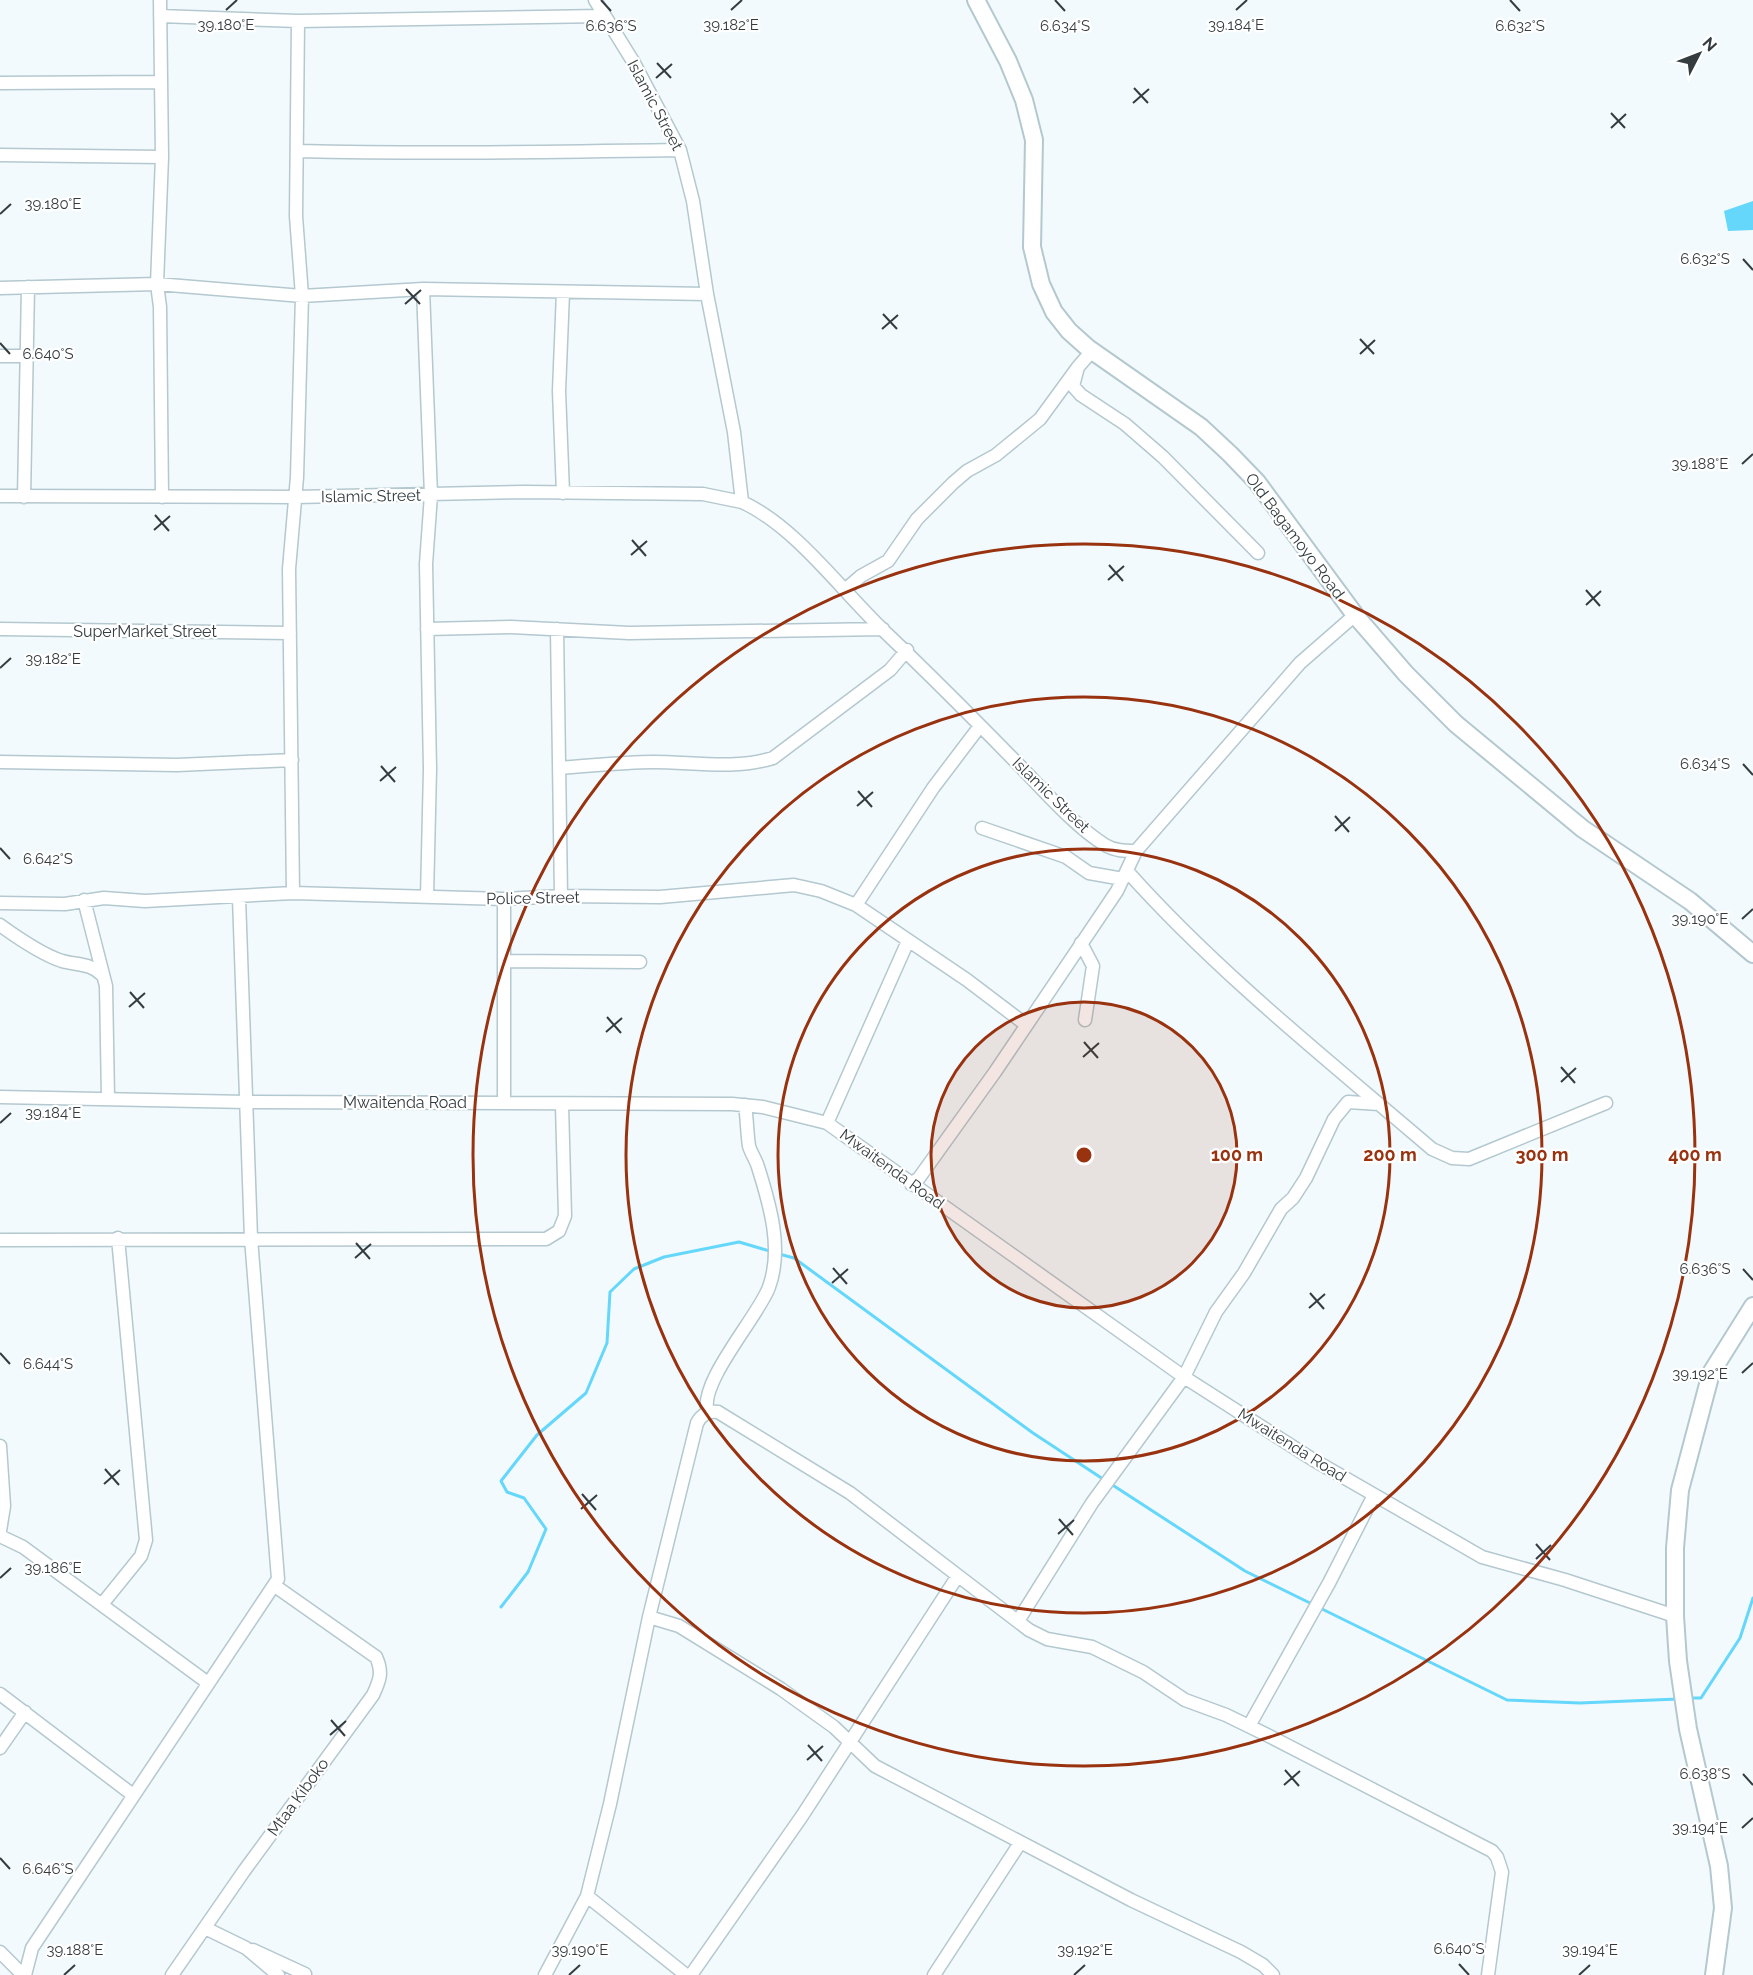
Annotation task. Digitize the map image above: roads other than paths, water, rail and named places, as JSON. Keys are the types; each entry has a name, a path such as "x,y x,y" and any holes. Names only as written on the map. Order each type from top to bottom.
{"street":[{"path":"160,0 162,157 157,284 160,307 162,497"},
{"name":"Islamic Street","path":"595,0 634,63 680,150 693,201 706,294 734,432 742,502"},
{"name":"Old Bagamoyo Road","path":"976,0 1008,61 1024,100 1034,140 1032,247 1041,284 1054,312 1069,331 1092,351 1201,427 1230,454 1257,482 1355,615 1406,674 1506,768 1582,828 1690,901 1753,954"},
{"path":"160,16 298,21 603,16"},
{"path":"293,893 289,569 295,497 302,296 296,216 298,21"},
{"path":"0,83 161,82"},
{"path":"298,151 437,154 520,150 550,153 680,150"},
{"path":"0,155 162,157"},
{"path":"0,288 157,284 302,296 423,289 706,294"},
{"path":"24,497 28,287"},
{"path":"423,289 431,495 426,564 430,769 427,897"},
{"path":"563,292 559,391 563,493"},
{"path":"846,589 861,576 888,561 917,519 953,483 967,471 996,455 1040,419 1092,351"},
{"path":"0,356 27,356"},
{"path":"1078,367 1073,386 1081,395 1125,424 1163,457 1258,553"},
{"name":"Islamic Street","path":"0,496 295,497 563,493 703,494 742,502 755,508 777,525 846,589 882,629 907,650 980,726 1093,835 1106,846 1119,850 1136,851"},
{"path":"911,1184 919,1178 976,1100 1125,875 1136,851 1300,663 1355,615"},
{"name":"SuperMarket Street","path":"0,629 290,633"},
{"path":"428,629 557,629 629,633 882,629"},
{"path":"557,629 561,896"},
{"path":"559,768 650,762 734,765 773,758 890,670 907,650"},
{"path":"856,905 933,788 980,726"},
{"path":"0,762 177,765 291,760"},
{"path":"982,828 1066,857 1089,873 1125,875 1169,917 1431,1149 1452,1158 1469,1159 1606,1103"},
{"name":"Police Street","path":"0,903 65,904 84,900 239,898 293,893 504,899 561,896 660,897 794,885 821,891 856,905 967,980 1025,1024"},
{"path":"0,1952 24,1975 32,1948 275,1586 279,1570 250,1238 239,898"},
{"path":"504,899 506,961 504,1102"},
{"path":"84,900 106,986 108,1098"},
{"path":"0,925 62,960 92,967 102,975"},
{"path":"0,940 13,934"},
{"path":"827,1123 908,941"},
{"path":"1081,943 1093,966 1084,1020"},
{"path":"506,961 640,962"},
{"name":"Mwaitenda Road","path":"0,1097 247,1102 745,1105 763,1107 827,1123 1184,1377 1312,1459 1482,1557 1565,1580 1675,1616"},
{"path":"1018,1621 1092,1503 1184,1377 1216,1312 1244,1273 1281,1209 1293,1198 1306,1178 1334,1119 1348,1102 1379,1104"},
{"path":"0,1240 250,1238 453,1240 552,1237 559,1231 565,1216 562,1105"},
{"path":"545,1975 587,1896 610,1804 649,1617 698,1423 708,1412 708,1398 723,1361 764,1300 774,1271 777,1247 762,1180 749,1146 745,1105"},
{"path":"103,1603 141,1556 146,1540 118,1238"},
{"path":"1714,1975 1723,1908 1719,1866 1688,1729 1675,1616 1680,1490 1711,1373 1753,1306"},
{"path":"708,1412 718,1412 842,1487 915,1540 957,1577 1047,1639 1092,1647 1143,1672 1185,1700 1249,1726 1492,1851 1497,1857 1502,1872 1488,1975"},
{"path":"0,1446 4,1506 0,1531"},
{"path":"1249,1726 1329,1583 1374,1495"},
{"path":"0,1536 23,1546 103,1603 208,1683"},
{"path":"691,1975 802,1816 957,1577"},
{"name":"Mtaa Kiboko","path":"172,1975 373,1695 381,1678 380,1666 376,1657 275,1586"},
{"path":"649,1617 679,1626 781,1689 834,1727 874,1766 1187,1928 1241,1952 1263,1965 1273,1975"},
{"path":"0,1694 133,1795"},
{"path":"0,1748 25,1712"},
{"path":"934,1975 1020,1843"},
{"path":"587,1896 686,1975"},
{"path":"205,1928 246,1948 278,1959 305,1974"},
{"path":"246,1948 278,1975"}],"water":[{"path":"1753,201 1753,230 1728,231 1724,211"}],"waterway":[{"path":"501,1607 528,1572 546,1529 524,1498 507,1492 501,1481 537,1435 586,1393 607,1343 610,1292 634,1269 664,1257 739,1242 773,1252"},
{"path":"779,1254 794,1258 1033,1433 1106,1481"},
{"path":"1111,1484 1245,1571 1314,1605"},
{"path":"1688,1698 1701,1698 1740,1638 1753,1598"},
{"path":"1320,1608 1507,1700 1580,1703 1678,1699"}]}
